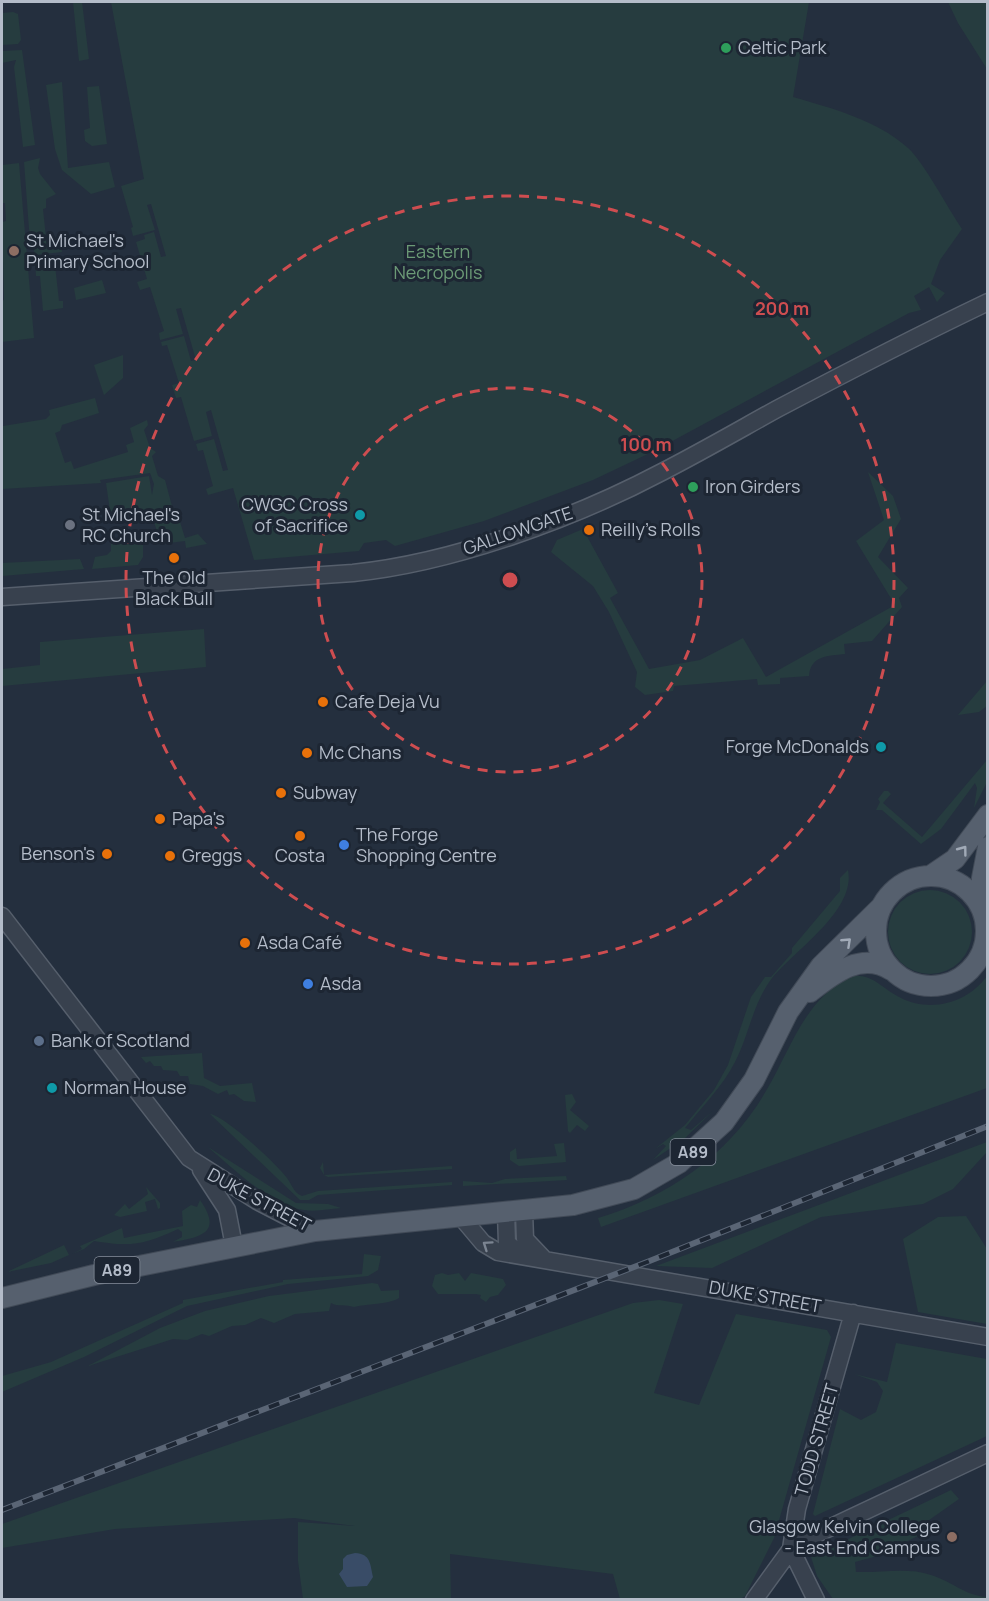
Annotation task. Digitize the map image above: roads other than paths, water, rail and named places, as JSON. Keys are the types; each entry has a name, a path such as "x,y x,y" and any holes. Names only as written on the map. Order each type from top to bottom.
{"main road":[{"path":"987,815 955,859 943,870 930,876 911,880 898,887 881,907 875,935 878,949 891,970 910,982 930,987 947,984 971,970 984,945 986,923 982,910 981,885 987,848"},
{"path":"930,876 951,880 969,891 982,910"},
{"name":"A89","path":"462,1218 573,1205 615,1195 657,1177 686,1158 735,1110 754,1080 795,1002 821,966 881,907"},
{"name":"A89","path":"795,1002 830,976 850,965 872,962 891,970"},
{"name":"DUKE STREET","path":"315,1231 462,1218"},
{"name":"A89","path":"2,1298 82,1278 315,1231"}],"street":[{"name":"GALLOWGATE","path":"2,597 353,573 405,566 465,550 591,505 660,473 812,391 987,302"},
{"name":"DUKE STREET","path":"2,916 146,1104 198,1166 227,1210 234,1246"},
{"name":"DUKE STREET","path":"198,1166 315,1231"},
{"path":"515,1212 507,1243 522,1255"},
{"path":"515,1212 525,1239 543,1258"},
{"name":"DUKE STREET","path":"462,1218 488,1247 498,1252 987,1337"},
{"name":"TODD STREET","path":"791,1549 797,1509 853,1313"},
{"path":"754,1599 791,1549 806,1539 987,1453"},
{"path":"791,1549 816,1599"}],"water":[{"path":"355,1553 364,1555 370,1564 373,1577 367,1586 347,1587 339,1574 343,1569 343,1559"}],"railway":[{"path":"2,1510 647,1262 988,1126"}],"place":[{"name":"Celtic Park","path":"726,48"},
{"name":"St Michael's Primary School","path":"14,251"},
{"name":"Iron Girders","path":"693,487"},
{"name":"CWGC Cross of Sacrifice","path":"360,515"},
{"name":"St Michael's RC Church","path":"70,525"},
{"name":"Reilly's Rolls","path":"589,530"},
{"name":"The Old Black Bull","path":"174,558"},
{"name":"Cafe Deja Vu","path":"323,702"},
{"name":"Forge McDonalds","path":"881,747"},
{"name":"Mc Chans","path":"307,753"},
{"name":"Subway","path":"281,793"},
{"name":"Papa's","path":"160,819"},
{"name":"Costa","path":"300,836"},
{"name":"The Forge Shopping Centre","path":"344,845"},
{"name":"Benson's","path":"107,854"},
{"name":"Greggs","path":"170,856"},
{"name":"Asda Café","path":"245,943"},
{"name":"Asda","path":"308,984"},
{"name":"Bank of Scotland","path":"39,1041"},
{"name":"Norman House","path":"52,1088"},
{"name":"Glasgow Kelvin College - East End Campus","path":"952,1537"}],"park label":[{"name":"Eastern Necropolis","path":"438,262"}]}
